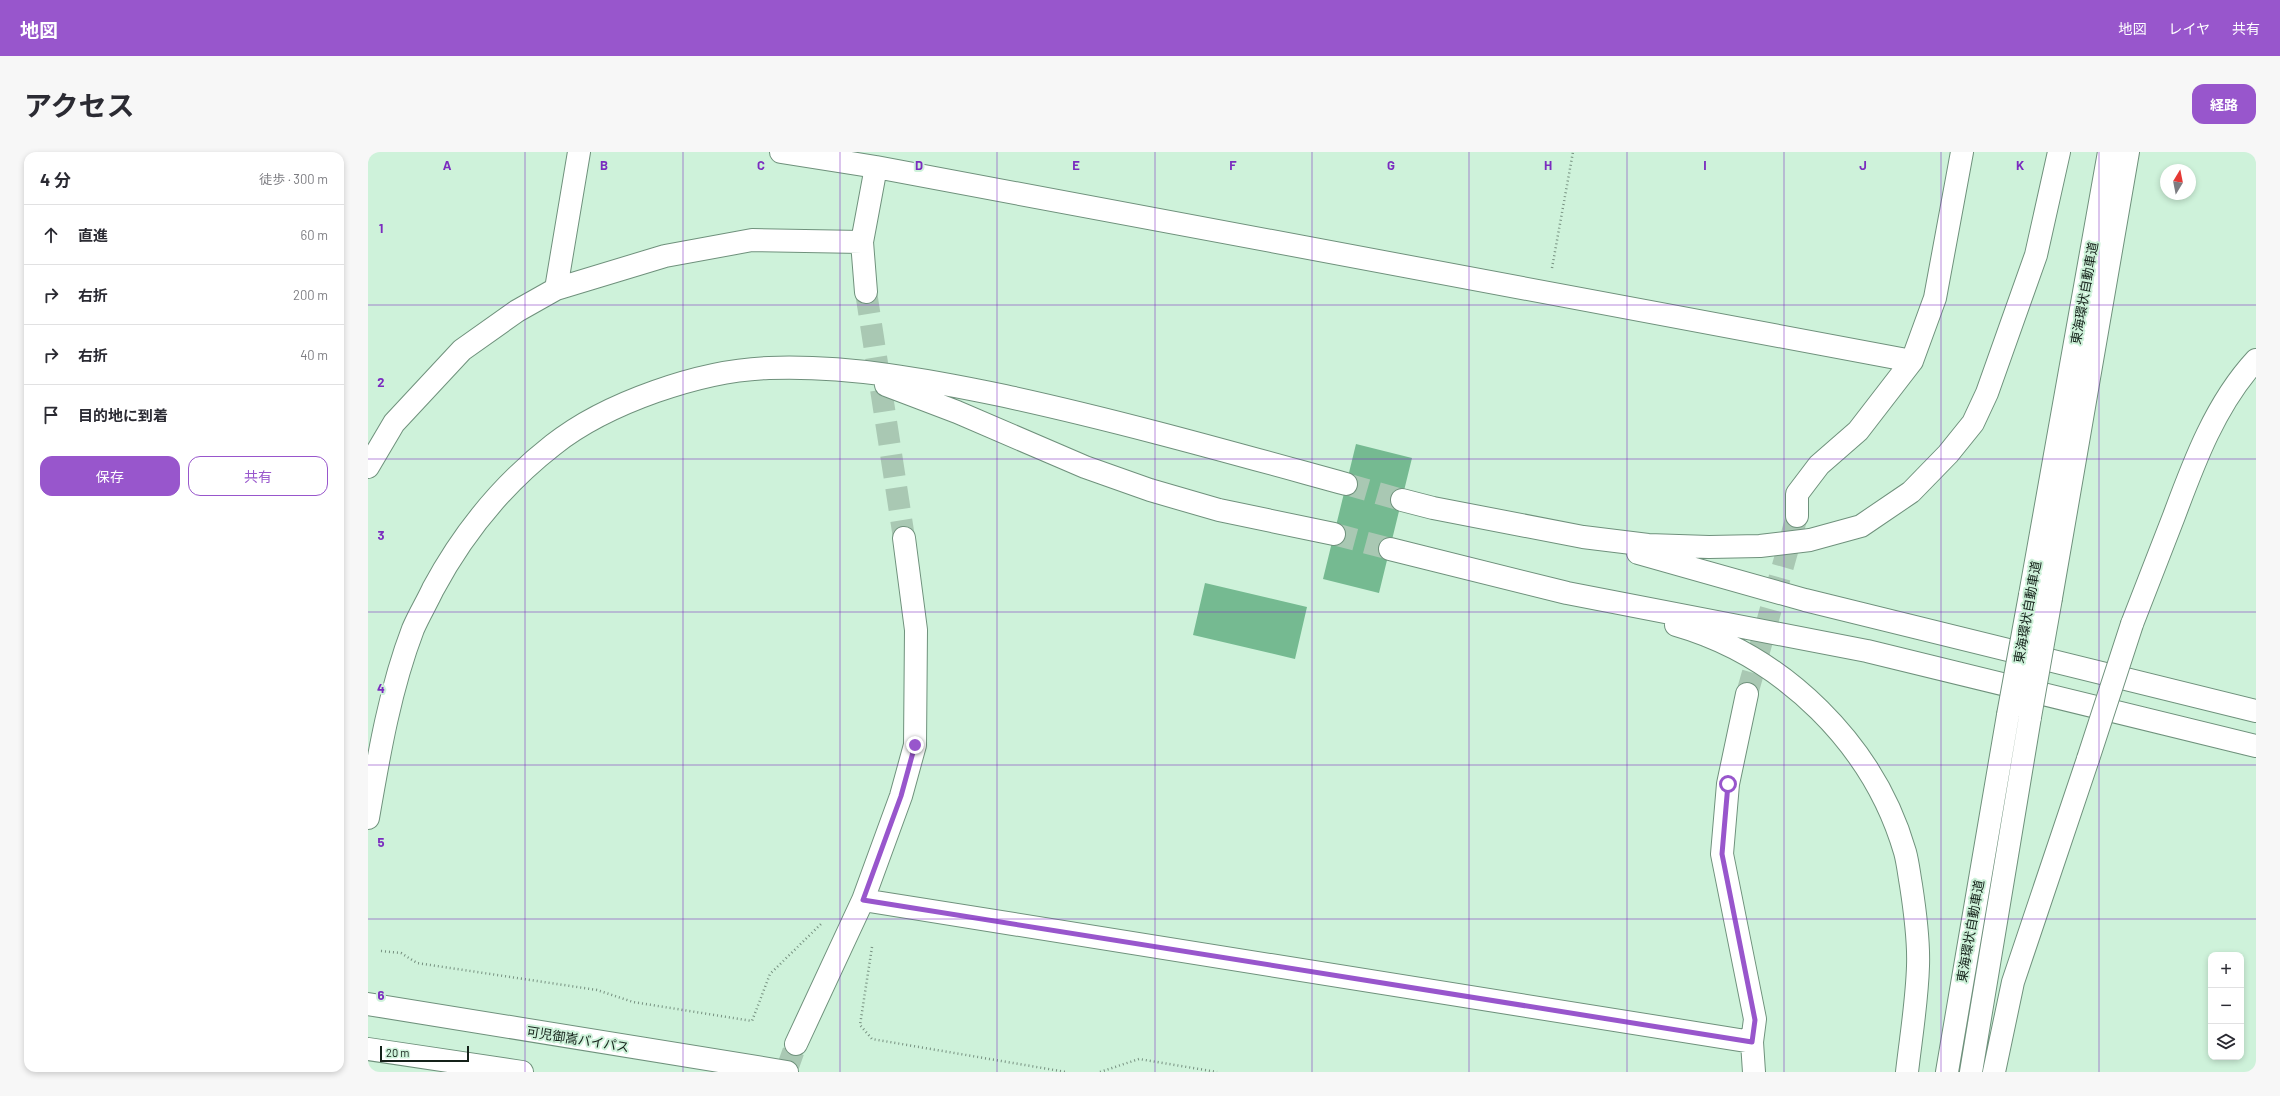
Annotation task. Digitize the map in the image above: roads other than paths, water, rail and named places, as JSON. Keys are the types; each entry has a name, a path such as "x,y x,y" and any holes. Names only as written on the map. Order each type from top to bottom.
{"main road":[{"path":"556,289 579,152"},
{"path":"781,152 876,167 1547,294 1912,361"},
{"path":"1797,516 1797,494 1819,465 1858,430 1912,361 1935,298 1962,152"},
{"path":"1402,500 1433,508 1583,537 1648,545 1709,547 1760,546 1810,540 1861,526 1911,492 1948,454 1973,423 1987,393 2036,255 2059,152"},
{"name":"東海環状自動車道","path":"1971,1072 2030,717 2041,596 2109,152"},
{"name":"東海環状自動車道","path":"1947,1072 1963,971 2008,715 2041,596 2128,152"},
{"path":"866,292 862,242 876,167"},
{"path":"368,467 394,423 462,350 517,311 556,289 664,256 752,240 862,242"},
{"path":"1994,1072 2013,982 2132,624 2188,478 2215,420 2244,373 2256,360"},
{"path":"368,818 392,692 414,626 442,574 473,526 510,482 555,443 605,413 657,390 712,375 766,368 819,368 901,377 971,389 1051,406 1224,450 1346,484"},
{"path":"819,368 895,388 1085,467 1150,490 1218,510 1334,534"},
{"path":"1583,537 1805,600 2256,711"},
{"path":"796,1044 863,900 901,796 915,745 916,630 904,538"},
{"path":"1390,549 1567,594 1689,628 1740,650 1784,678 1822,712 1856,752 1887,802 1906,853 1914,908 1918,966 1907,1072"},
{"path":"1567,594 1867,651 2256,746"},
{"path":"1747,694 1728,784 1722,854 1755,1020 1752,1042 1754,1072"},
{"path":"863,900 1752,1042"},
{"name":"可児御嵩バイパス","path":"368,1004 787,1072"},
{"path":"368,1049 522,1072"}],"tunnel":[{"path":"866,292 904,538"},
{"path":"1346,484 1402,500"},
{"path":"1747,694 1797,516"},
{"path":"1334,534 1390,549"},
{"path":"786,1072 796,1044"}]}
